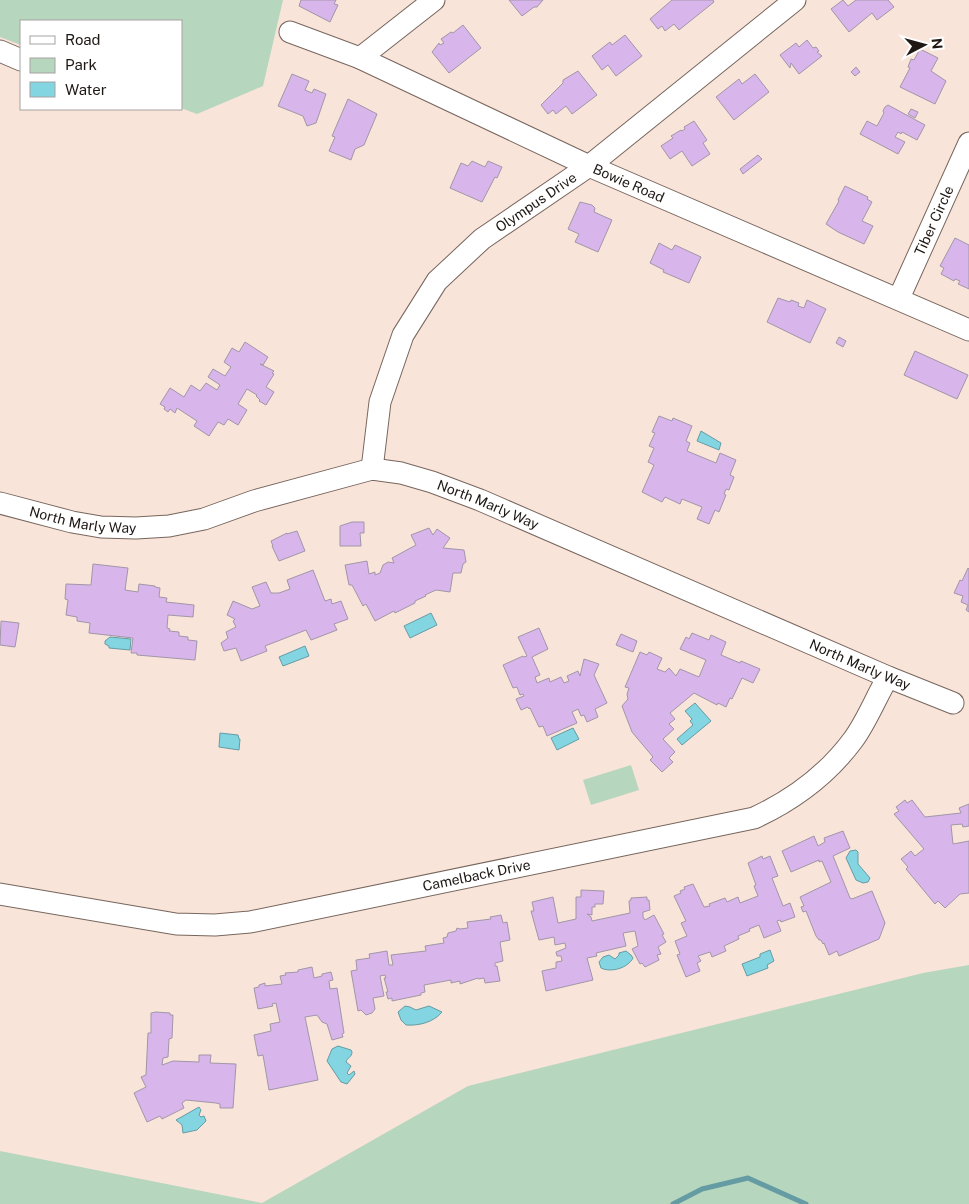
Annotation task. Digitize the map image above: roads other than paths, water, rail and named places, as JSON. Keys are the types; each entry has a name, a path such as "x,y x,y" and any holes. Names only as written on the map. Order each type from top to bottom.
{"street":[{"path":"360,58 434,0"},
{"name":"Olympus Drive","path":"372,469 380,402 403,335 437,282 482,238 589,166 795,0"},
{"name":"Bowie Road","path":"290,32 360,58 589,166 899,298 969,330"},
{"path":"0,51 20,60"},
{"name":"Tiber Circle","path":"899,298 969,143"},
{"name":"North Marly Way","path":"0,503 72,522 102,527 136,528 169,526 204,519 254,501 372,469 400,472 480,500 888,677 953,703"},
{"name":"Camelback Drive","path":"0,894 176,924 215,926 250,922 754,818 774,809 799,793 818,779 839,758 854,739 888,677"}],"water":[{"path":"701,431 721,443 719,450 697,441"},
{"path":"431,613 437,625 410,638 404,626"},
{"path":"110,637 131,639 130,650 109,648 105,641"},
{"path":"305,646 309,656 283,666 279,657"},
{"path":"695,703 711,721 682,745 677,739 693,725 690,721 692,719 685,711"},
{"path":"573,728 579,739 557,750 551,738"},
{"path":"220,733 238,735 240,739 239,750 219,747"},
{"path":"856,850 858,852 858,864 870,878 868,882 863,883 856,880 846,858 850,851"},
{"path":"770,950 774,961 767,965 768,968 747,976 742,964 760,957 760,954"},
{"path":"626,951 633,958 631,962 614,970 601,968 599,962 603,957 609,955 615,959 619,953"},
{"path":"405,1006 416,1010 429,1006 442,1012 426,1023 406,1025 401,1020 398,1012"},
{"path":"338,1046 352,1052 346,1062 351,1066 347,1073 349,1075 354,1071 355,1074 347,1084 341,1082 327,1061 332,1049"},
{"path":"199,1107 201,1110 199,1115 201,1117 204,1116 206,1121 197,1130 183,1133 182,1125 176,1120"}],"waterway":[{"path":"673,1204 702,1189 748,1178 806,1204"}]}
